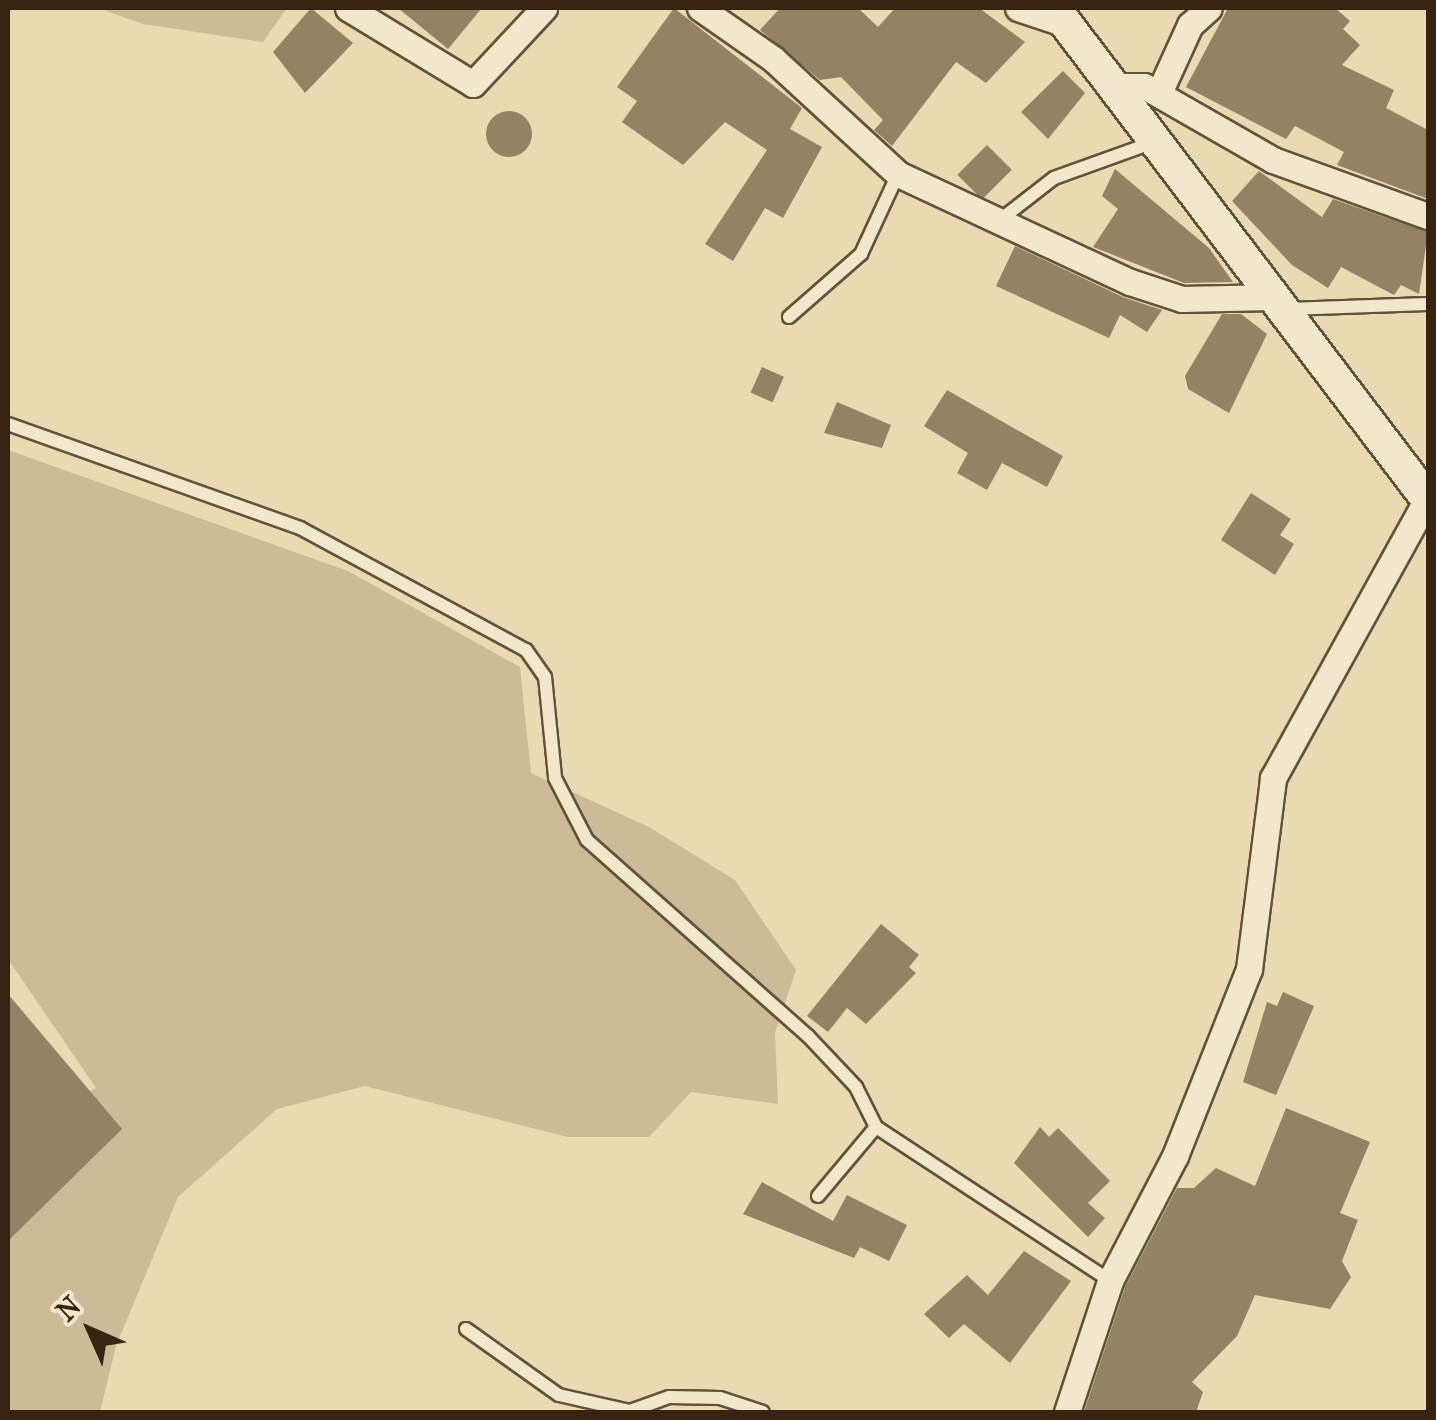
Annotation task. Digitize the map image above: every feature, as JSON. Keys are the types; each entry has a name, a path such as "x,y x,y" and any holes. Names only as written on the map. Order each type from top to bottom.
{"street":[{"path":"348,8 473,84 544,8"},
{"path":"700,8 773,59 898,174 998,222 1182,299 1278,303"},
{"path":"1018,8 1060,16 1428,499 1274,778 1249,968 1175,1156 1110,1281 1067,1412"},
{"path":"1159,92 1190,25 1209,8"},
{"path":"1114,86 1159,92 1272,160 1428,216"}],"lane":[{"path":"998,222 1054,178 1156,142"},
{"path":"789,317 862,254 898,174"},
{"path":"1278,303 1428,304"},
{"path":"8,424 300,528 526,650 545,677 567,816 650,903 808,1036 856,1087 876,1127 1110,1281"},
{"path":"818,1196 876,1127"},
{"path":"466,1330 559,1395 630,1411 669,1397 720,1398 763,1412"}],"shaded area":[{"path":"98,8 287,8 263,42 143,24"},
{"path":"8,450 348,571 520,667 531,773 649,827 735,880 796,970 775,1033 778,1104 691,1092 649,1137 568,1137 365,1086 277,1109 178,1197 116,1346 100,1412 8,1412 8,1133 96,1088 8,959"}],"building":[{"path":"311,8 353,43 305,93 273,52"},
{"path":"398,8 482,8 448,49"},
{"path":"674,8 802,108 790,129 822,147 783,218 765,208 733,261 705,244 767,150 725,122 683,165 622,122 637,101 617,87"},
{"path":"780,8 858,8 878,27 895,8 979,8 1025,42 986,83 956,62 892,146 874,130 883,120 841,77 820,80 760,30"},
{"path":"1228,8 1335,8 1350,21 1343,29 1360,45 1342,65 1394,90 1386,108 1428,130 1428,199 1337,165 1344,152 1295,126 1286,139 1186,87"},
{"path":"1063,71 1085,93 1048,139 1021,112"},
{"path":"509,111 525,118 532,134 525,150 509,157 493,150 486,134 493,118"},
{"path":"987,145 1012,170 982,199 957,175"},
{"path":"1115,169 1209,248 1233,282 1184,283 1093,247 1118,209 1102,196"},
{"path":"1259,171 1322,217 1333,199 1428,232 1419,294 1401,285 1394,295 1341,267 1328,288 1292,265 1232,201"},
{"path":"1015,246 1123,297 1162,310 1147,332 1120,315 1109,338 996,286"},
{"path":"1222,314 1241,314 1267,334 1229,413 1188,389 1185,376"},
{"path":"762,367 784,377 773,402 751,393"},
{"path":"947,390 1063,456 1047,487 1002,463 987,490 957,473 968,453 924,426"},
{"path":"837,402 891,425 882,448 824,433"},
{"path":"1251,493 1291,519 1280,535 1294,544 1275,575 1221,540"},
{"path":"881,924 919,955 909,967 916,973 866,1024 847,1008 828,1032 807,1016"},
{"path":"1283,992 1314,1006 1276,1095 1243,1082 1267,1002 1277,1006"},
{"path":"8,994 122,1129 8,1241"},
{"path":"1286,1108 1370,1142 1340,1213 1358,1220 1342,1261 1351,1277 1330,1309 1255,1295 1237,1336 1192,1382 1203,1392 1196,1412 1084,1412 1125,1287 1177,1188 1194,1188 1216,1168 1255,1186"},
{"path":"1040,1127 1049,1137 1058,1128 1110,1181 1088,1203 1105,1218 1088,1237 1014,1163"},
{"path":"762,1182 833,1221 847,1195 907,1225 889,1261 860,1247 854,1258 743,1214"},
{"path":"1024,1251 1071,1281 1010,1363 964,1324 949,1338 924,1314 967,1275 988,1295"}]}
